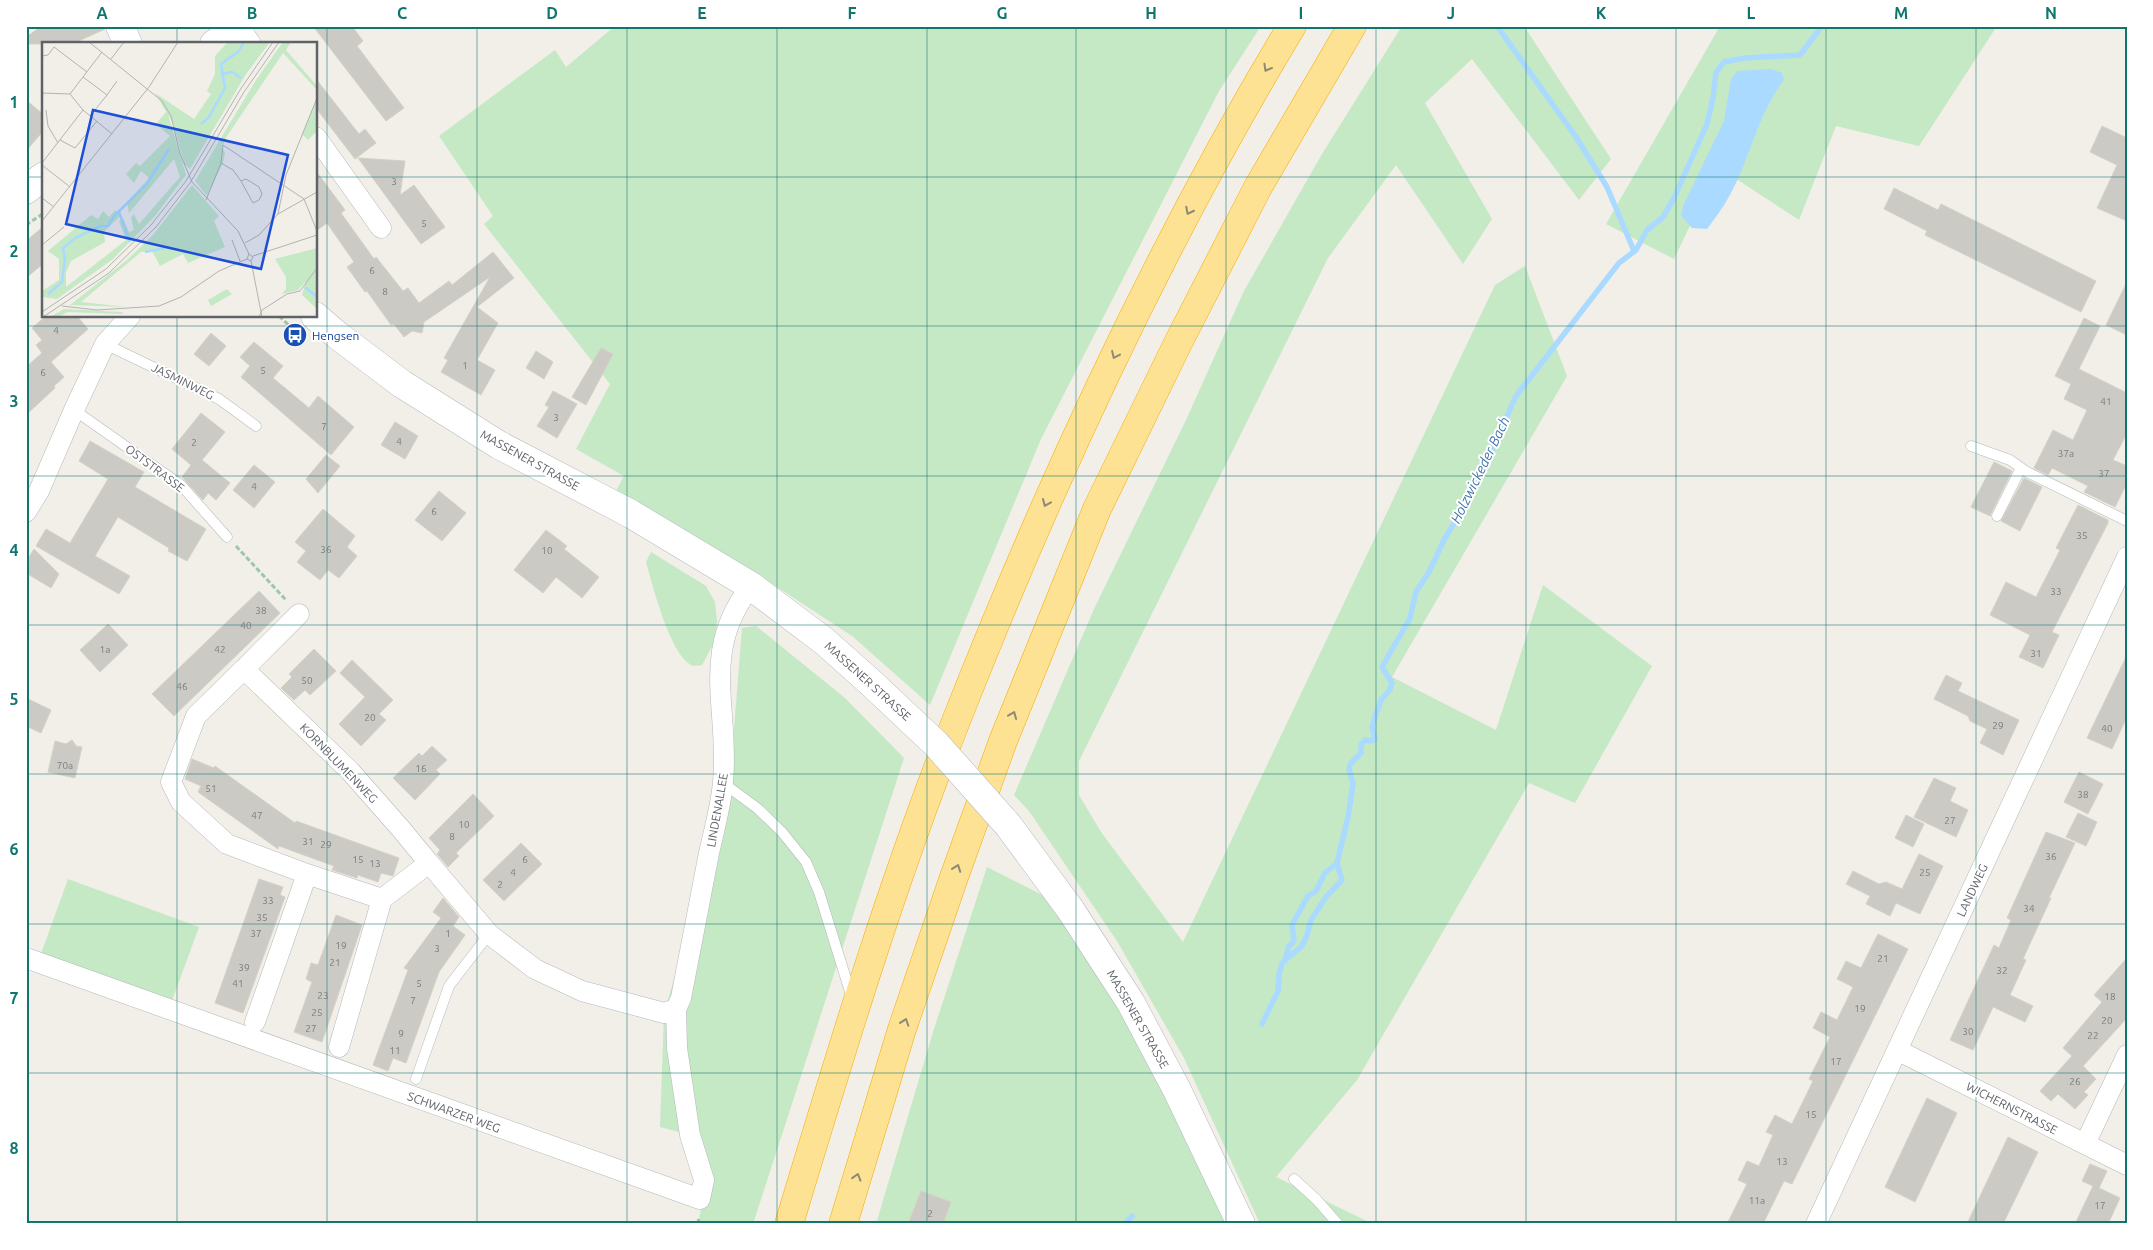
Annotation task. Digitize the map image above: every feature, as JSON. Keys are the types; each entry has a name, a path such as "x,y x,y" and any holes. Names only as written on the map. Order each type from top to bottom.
{"highway":[{"path":"789,1224 854,1008 955,722 1051,490 1146,293 1207,176 1292,26"},
{"path":"843,1224 902,1028 953,880 1003,741 1097,509 1178,343 1258,187 1352,26"}],"main road":[{"path":"120,26 127,42"},
{"path":"219,42 243,32"},
{"path":"26,190 42,178"},
{"name":"MASSENER STRASSE","path":"318,318 336,335 402,384 491,440 631,514 751,586 824,641 936,744 1008,825 1070,909 1131,1003 1177,1090 1241,1224"}],"street":[{"path":"318,140 380,228"},
{"path":"26,512 39,491 105,344 128,318"},
{"name":"LANDWEG","path":"1816,1224 2127,557"},
{"name":"LINDENALLEE","path":"676,1009 681,998 723,784 725,742 719,676 722,641 741,600 751,586"},
{"path":"299,614 196,716 171,782 181,802 227,844 307,874 382,899"},
{"name":"KORNBLUMENWEG","path":"244,669 350,771 401,828 489,934 535,969 582,991 664,1013 676,1009"},
{"path":"339,1047 382,899 429,863"},
{"path":"255,1022 307,874"},
{"name":"SCHWARZER WEG","path":"26,958 700,1199 704,1180 690,1135 677,1048 676,1009"},
{"name":"WICHERNSTRASSE","path":"1897,1050 2127,1165"},
{"path":"2085,1144 2127,1055"}],"lane":[{"name":"JASMINWEG","path":"105,344 219,399 256,426"},
{"name":"OSTSTRASSE","path":"74,410 181,485 227,537"},
{"path":"1971,446 2010,460 2021,468 2127,521"},
{"path":"1997,516 2021,468"},
{"path":"723,784 757,808 782,832 806,862 819,892 854,1008"},
{"path":"416,1078 449,986 489,934"},
{"path":"1294,1179 1317,1200 1338,1224"}],"path":[{"path":"26,225 42,214"},
{"path":"227,537 299,614"}],"green space":[{"path":"615,26 1261,26 1219,91 1041,439 930,705 852,636 754,572 615,493 624,476 576,449 610,384 484,224 493,216 439,136 555,50 566,67"},
{"path":"1402,26 1524,26 1611,159 1579,200 1472,59 1425,103 1492,219 1463,264 1396,165 1328,258 1079,761 1079,795 1101,832 1183,942 1495,285 1525,266 1567,376 1392,677 1496,730 1543,585 1652,666 1575,803 1529,783 1357,1080 1276,1177 1373,1224 1260,1224 1184,1058 1117,941 1029,811 1014,795 1094,609 1186,420 1244,291 1322,154"},
{"path":"1720,26 1997,26 1919,146 1836,126 1799,220 1718,167 1674,259 1606,224"},
{"path":"651,552 706,586 715,602 717,621 715,641 702,665 694,666 686,661 670,636 646,562"},
{"path":"756,626 845,698 904,758 753,1224 698,1224 701,1209 690,1135 660,1127 664,1013 729,793 742,628"},
{"path":"987,867 1070,909 1241,1224 876,1224 933,1032"},
{"path":"68,879 199,927 169,1009 38,962"}],"water":[{"path":"1771,69 1782,73 1784,80 1768,105 1731,193 1707,229 1692,228 1681,216 1683,206 1724,121 1731,79 1737,71"}],"building":[{"path":"42,26 105,26 105,29 76,42 26,44 26,37"},
{"path":"313,26 352,26 363,41 357,46 404,108 386,121"},
{"path":"318,82 359,134 365,129 376,143 355,159 318,111"},
{"path":"26,100 42,113 42,132 26,151"},
{"path":"2102,126 2127,138 2127,221 2097,208 2117,165 2090,152"},
{"path":"358,158 405,161 400,195 414,185 445,227 421,244"},
{"path":"318,174 345,210 341,213 374,259 376,257 403,291 408,288 419,303 449,281 452,285 493,252 514,278 477,307 498,323 477,360 495,370 481,395 441,372 448,360 444,358 490,277 424,322 422,333 412,331 404,337 394,324 391,325 347,267 354,262 327,223 318,230"},
{"path":"1894,188 1938,210 1941,204 2096,281 2081,312 1925,235 1927,231 1884,209"},
{"path":"42,228 42,265 26,278 26,241"},
{"path":"2127,282 2127,335 2106,325"},
{"path":"44,318 79,318 88,329 51,362 64,377 26,415 26,367 42,353 36,345 42,340 32,328"},
{"path":"2084,318 2100,326 2079,369 2127,393 2127,433 2113,460 2127,466 2127,483 2115,507 2084,492 2088,486 2052,468 2048,475 2034,468 2053,430 2073,440 2087,410 2064,399 2071,384 2055,376"},
{"path":"211,333 226,346 209,366 194,354"},
{"path":"254,342 283,366 273,378 309,408 318,396 354,427 331,455 241,377 250,366 240,357"},
{"path":"601,348 613,354 586,405 572,397"},
{"path":"536,351 553,362 544,379 526,368"},
{"path":"553,391 577,404 557,438 537,426 549,407 545,405"},
{"path":"201,413 225,432 202,460 230,483 216,500 208,493 203,500 182,477 191,465 172,449"},
{"path":"395,422 418,436 405,459 381,445"},
{"path":"90,441 144,472 135,487 206,529 187,561 168,551 169,548 118,517 95,556 130,576 119,594 36,546 46,529 70,543 108,479 79,461"},
{"path":"326,455 340,466 318,493 306,479"},
{"path":"1994,462 2012,471 1990,516 1971,507"},
{"path":"254,465 275,482 254,508 233,490"},
{"path":"2024,478 2042,487 2020,531 2001,521"},
{"path":"439,491 466,513 442,541 415,520"},
{"path":"2078,505 2108,520 2108,523 2052,632 2059,635 2043,668 2019,657 2030,635 1990,615 2006,582 2036,597 2060,550 2056,548"},
{"path":"323,509 355,536 347,547 357,556 339,578 328,570 320,580 297,562 306,551 295,542"},
{"path":"546,530 567,546 564,549 599,577 582,598 556,577 543,593 514,570"},
{"path":"34,549 59,574 51,588 26,573 26,562"},
{"path":"259,591 280,613 174,716 152,694"},
{"path":"108,624 128,645 100,672 80,650"},
{"path":"314,649 336,671 310,695 305,690 294,700 281,688 292,677 289,674"},
{"path":"2127,655 2127,717 2112,749 2087,738"},
{"path":"352,660 393,700 379,714 386,720 361,746 339,724 365,697 340,673"},
{"path":"1946,675 1962,683 1958,691 2019,720 2003,755 1980,743 1987,729 1970,721 1968,716 1934,699"},
{"path":"26,698 51,710 41,733 26,726"},
{"path":"72,740 76,746 82,747 75,778 48,772 55,741 66,744"},
{"path":"432,746 447,760 436,770 440,774 415,800 393,778 419,753 422,756"},
{"path":"192,759 214,768 215,766 295,823 296,821 399,858 393,876 381,873 378,882 358,875 357,878 332,870 334,866 279,846 278,849 198,792 201,786 185,779"},
{"path":"2079,772 2103,784 2088,814 2064,802"},
{"path":"1934,778 1956,788 1950,801 1968,810 1956,837 1914,817"},
{"path":"473,794 494,816 456,853 459,856 448,867 437,854 440,850 429,838"},
{"path":"2078,813 2097,822 2086,846 2066,837"},
{"path":"1906,815 1924,824 1913,847 1895,838"},
{"path":"2046,832 2075,843 2049,898 2051,898 2023,959 2026,960 2010,995 2033,1006 2025,1022 1993,1007 1973,1050 1950,1040 1994,945 1999,948 2011,920 2007,918"},
{"path":"521,843 542,864 504,901 483,880"},
{"path":"1919,854 1943,866 1920,914 1896,903 1890,916 1866,904 1870,896 1846,884 1853,871 1879,884 1886,882 1902,889"},
{"path":"259,879 283,887 280,895 285,897 243,1013 215,1003"},
{"path":"443,898 459,917 453,926 465,935 439,972 406,1063 393,1058 388,1071 373,1065 408,970 404,968 441,918 433,912"},
{"path":"336,915 362,925 322,1042 294,1032 312,982 306,979 311,963 318,965"},
{"path":"1878,934 1908,949 1792,1184 1784,1181 1763,1224 1727,1224 1747,1184 1738,1180 1747,1161 1759,1166 1773,1135 1766,1132 1775,1115 1792,1124 1813,1081 1809,1079 1830,1037 1813,1028 1821,1012 1837,1020 1853,987 1837,979 1846,961 1861,968"},
{"path":"2127,958 2127,1018 2083,1066 2096,1079 2084,1092 2088,1095 2075,1109 2058,1094 2051,1101 2040,1091 2072,1056 2063,1048 2102,1002 2094,995"},
{"path":"1927,1098 1957,1113 1915,1202 1885,1187"},
{"path":"2008,1137 2038,1152 2003,1224 1967,1224"},
{"path":"2090,1164 2107,1171 2099,1188 2120,1198 2108,1224 2075,1224 2093,1186 2082,1181"},
{"path":"921,1191 951,1202 943,1224 908,1224"}],"waterway":[{"path":"1497,26 1576,137 1607,187 1634,251"},
{"name":"Holzwickeder Bach","path":"1262,1024 1278,991 1282,963 1302,946 1311,920 1326,897 1342,880 1337,863 1348,817 1353,784 1349,768 1351,763 1361,753 1361,745 1365,740 1372,741 1375,739 1372,727 1375,717 1381,700 1390,690 1392,683 1382,667 1410,618 1416,592 1429,572 1445,538 1472,494 1478,472 1493,448 1516,396 1619,263 1636,250 1647,230 1663,217 1674,198 1707,124 1716,72 1724,62 1745,58 1800,55 1822,26"},
{"path":"1285,960 1289,946 1294,941 1292,925 1308,896 1316,891 1325,873 1337,863"},
{"name":"Holzwickeder Bach","path":"1125,1224 1132,1216"}],"place":[{"name":"Hengsen","path":"295,335"}]}
